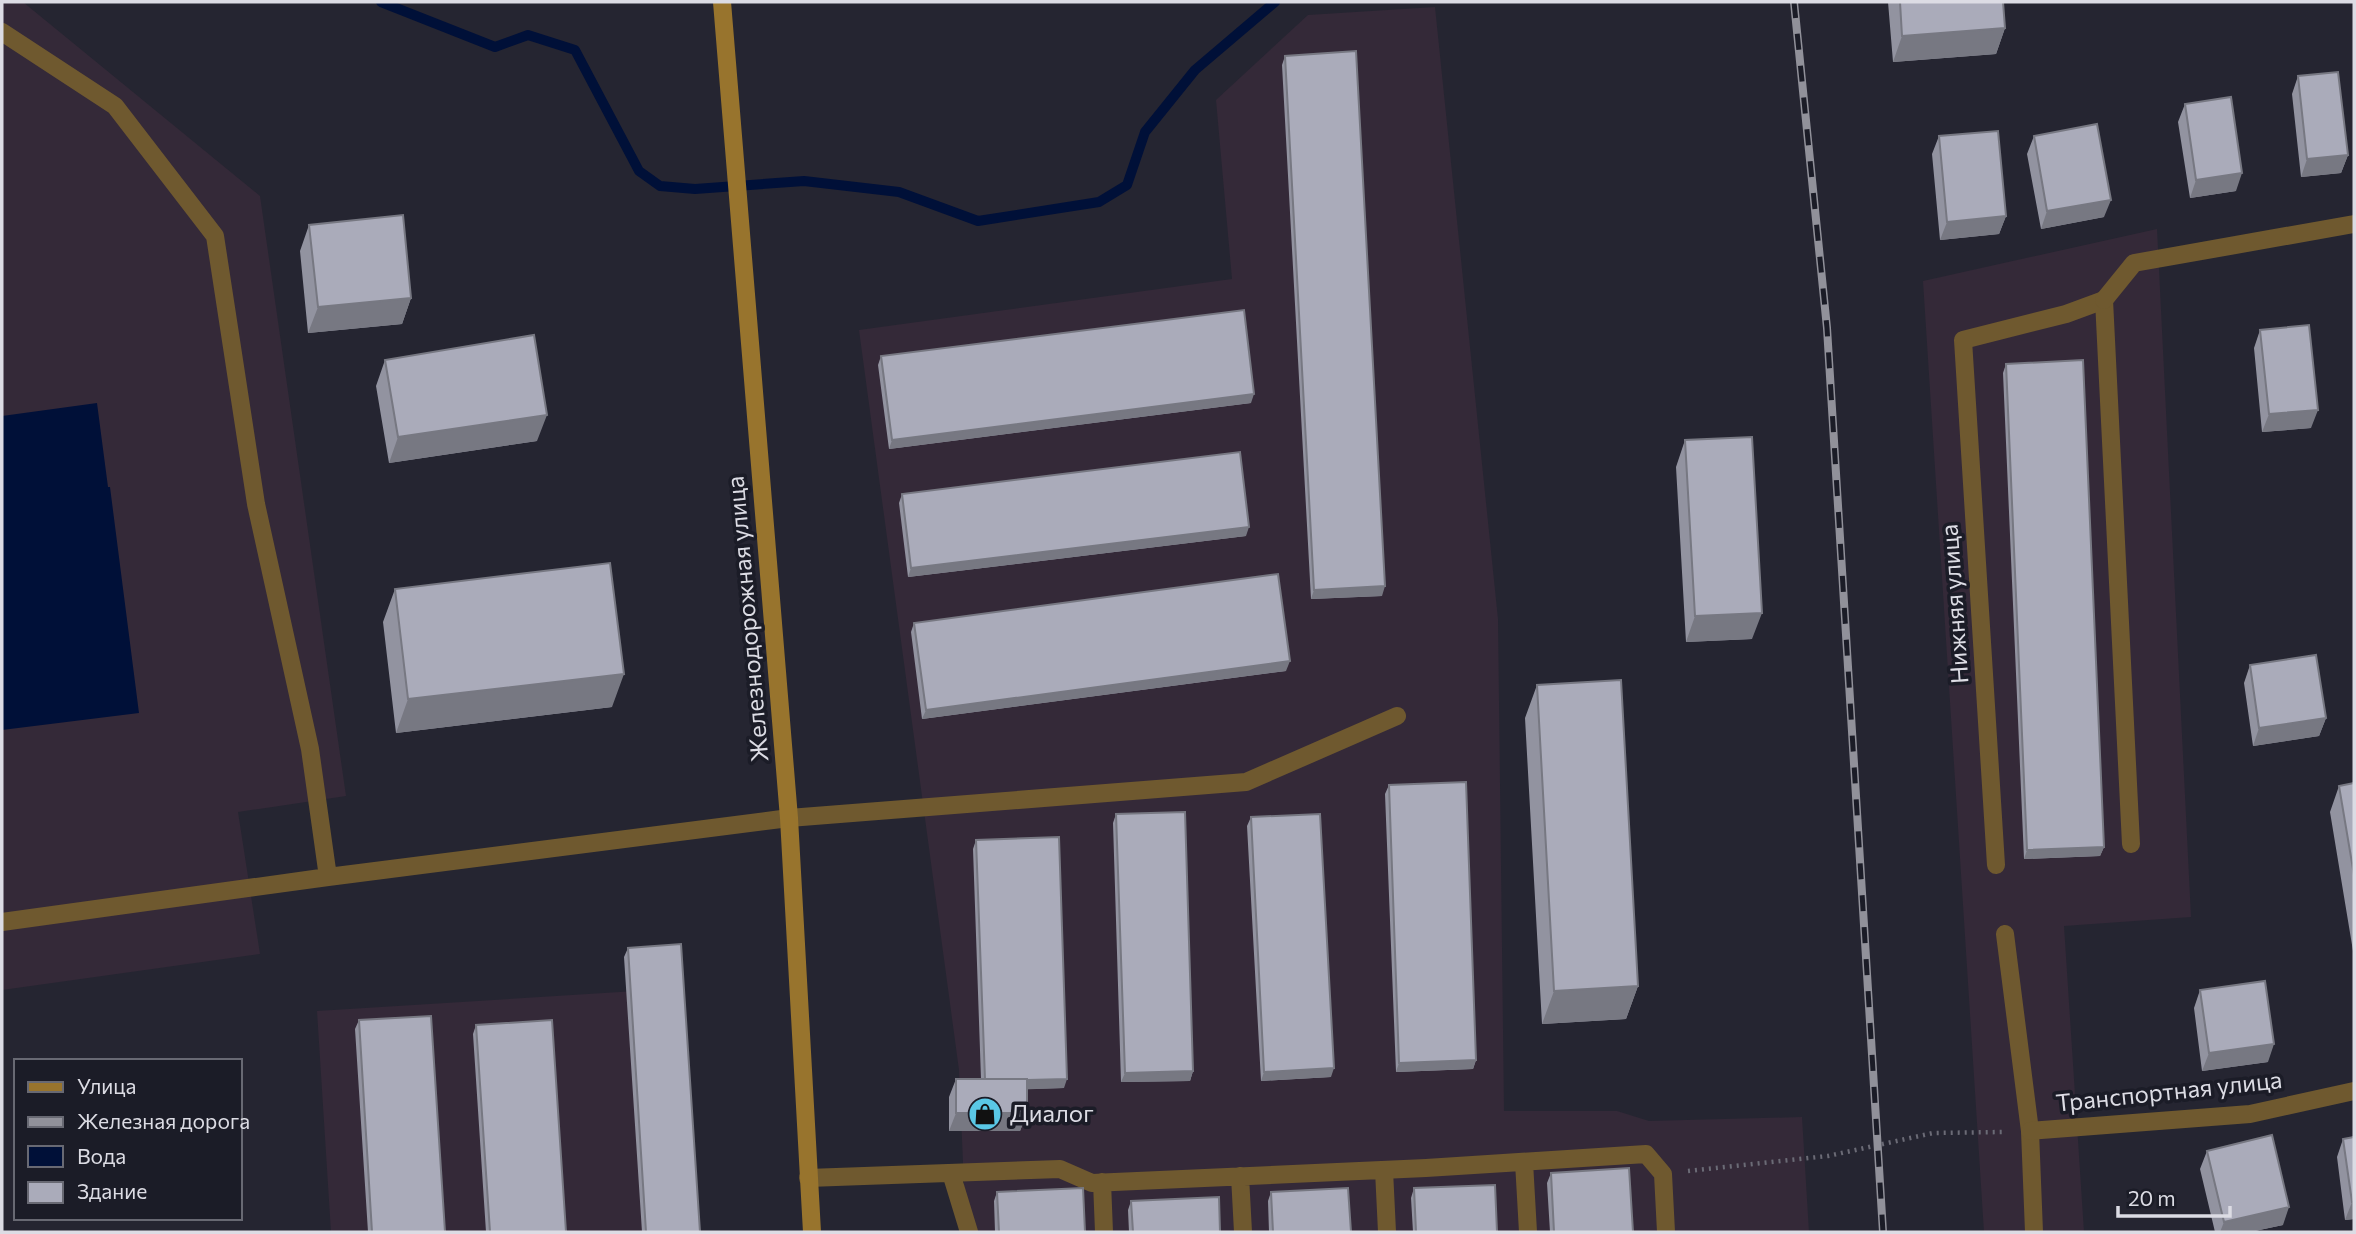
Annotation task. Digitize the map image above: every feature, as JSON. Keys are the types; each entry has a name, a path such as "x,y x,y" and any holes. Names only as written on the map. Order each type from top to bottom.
{"main road":[{"name":"Железнодорожная улица","path":"722,2 789,818 812,1232"}],"street":[{"path":"2,32 115,106 215,236 256,504 310,749 328,877"},
{"path":"2131,844 2104,300 2134,262 2354,224"},
{"name":"Нижняя улица","path":"1996,865 1963,340 2066,314 2104,300"},
{"path":"2,922 789,818 1246,782 1397,716"},
{"path":"2005,934 2030,1131 2034,1232"},
{"name":"Транспортная улица","path":"2030,1131 2250,1114 2354,1091"},
{"path":"808,1178 1060,1169 1092,1183 1384,1170 1646,1154 1663,1174 1666,1232"},
{"path":"1524,1162 1528,1232"},
{"path":"1384,1170 1387,1232"},
{"path":"951,1172 970,1232"},
{"path":"1240,1176 1242,1232"},
{"path":"1101,1182 1104,1232"}],"path":[{"path":"1663,1174 1828,1156 1933,1132 2030,1131"}],"shaded area":[{"path":"2,2 23,2 260,196 346,796 238,812 260,954 2,990"},
{"path":"1435,7 1498,619 1504,1111 1617,1111 1649,1121 1802,1117 1809,1232 966,1232 959,1070 859,330 1232,279 1216,100 1308,15"},
{"path":"2157,229 2191,917 2064,926 2084,1232 1984,1232 1923,281"},
{"path":"652,990 667,1232 331,1232 317,1011"}],"water":[{"path":"97,403 139,713 2,730 2,416"}],"building":[{"path":"1900,2 2003,2 2005,28 1902,36"},
{"path":"1356,51 1385,586 1314,590 1285,56"},
{"path":"2338,72 2348,155 2307,159 2298,76"},
{"path":"2231,97 2242,173 2196,180 2185,104"},
{"path":"2097,124 2111,200 2047,211 2034,136"},
{"path":"1998,131 2006,216 1947,222 1939,136"},
{"path":"403,215 411,298 318,307 309,225"},
{"path":"1244,310 1254,394 892,440 881,356"},
{"path":"2309,325 2318,410 2269,414 2260,330"},
{"path":"534,335 547,415 398,437 385,360"},
{"path":"2083,360 2104,847 2027,850 2006,364"},
{"path":"1752,437 1762,613 1695,616 1685,440"},
{"path":"1240,452 1249,527 911,568 902,494"},
{"path":"610,563 624,674 408,699 395,589"},
{"path":"1278,574 1290,661 926,710 914,623"},
{"path":"2316,655 2326,718 2259,728 2250,665"},
{"path":"1621,680 1638,986 1554,991 1537,685"},
{"path":"1466,782 1476,1060 1399,1063 1389,785"},
{"path":"2354,783 2354,875 2339,786"},
{"path":"1185,812 1193,1071 1125,1073 1116,814"},
{"path":"1320,814 1334,1068 1264,1072 1251,817"},
{"path":"1059,837 1067,1079 985,1079 976,840"},
{"path":"681,944 700,1232 646,1232 628,948"},
{"path":"2265,981 2274,1044 2209,1053 2200,990"},
{"path":"431,1016 445,1232 372,1232 359,1020"},
{"path":"552,1020 566,1232 490,1232 476,1025"},
{"path":"956,1079 1027,1079 1027,1113 956,1113"},
{"path":"2272,1135 2289,1207 2224,1222 2207,1151"},
{"path":"2354,1137 2354,1202 2352,1202 2343,1139"},
{"path":"1629,1168 1633,1232 1554,1232 1551,1173"},
{"path":"1495,1185 1497,1232 1416,1232 1414,1188"},
{"path":"1083,1188 1085,1232 999,1232 997,1192"},
{"path":"1348,1188 1351,1232 1273,1232 1271,1192"},
{"path":"1219,1197 1220,1232 1133,1232 1131,1201"}],"waterway":[{"path":"381,2 495,47 528,35 575,50 639,171 660,186 695,189 804,181 899,192 978,221 1099,202 1127,185 1145,132 1195,70 1275,2"}],"railway":[{"path":"1794,2 1827,328 1883,1232"}],"place":[{"name":"Диалог","path":"985,1114"}]}
